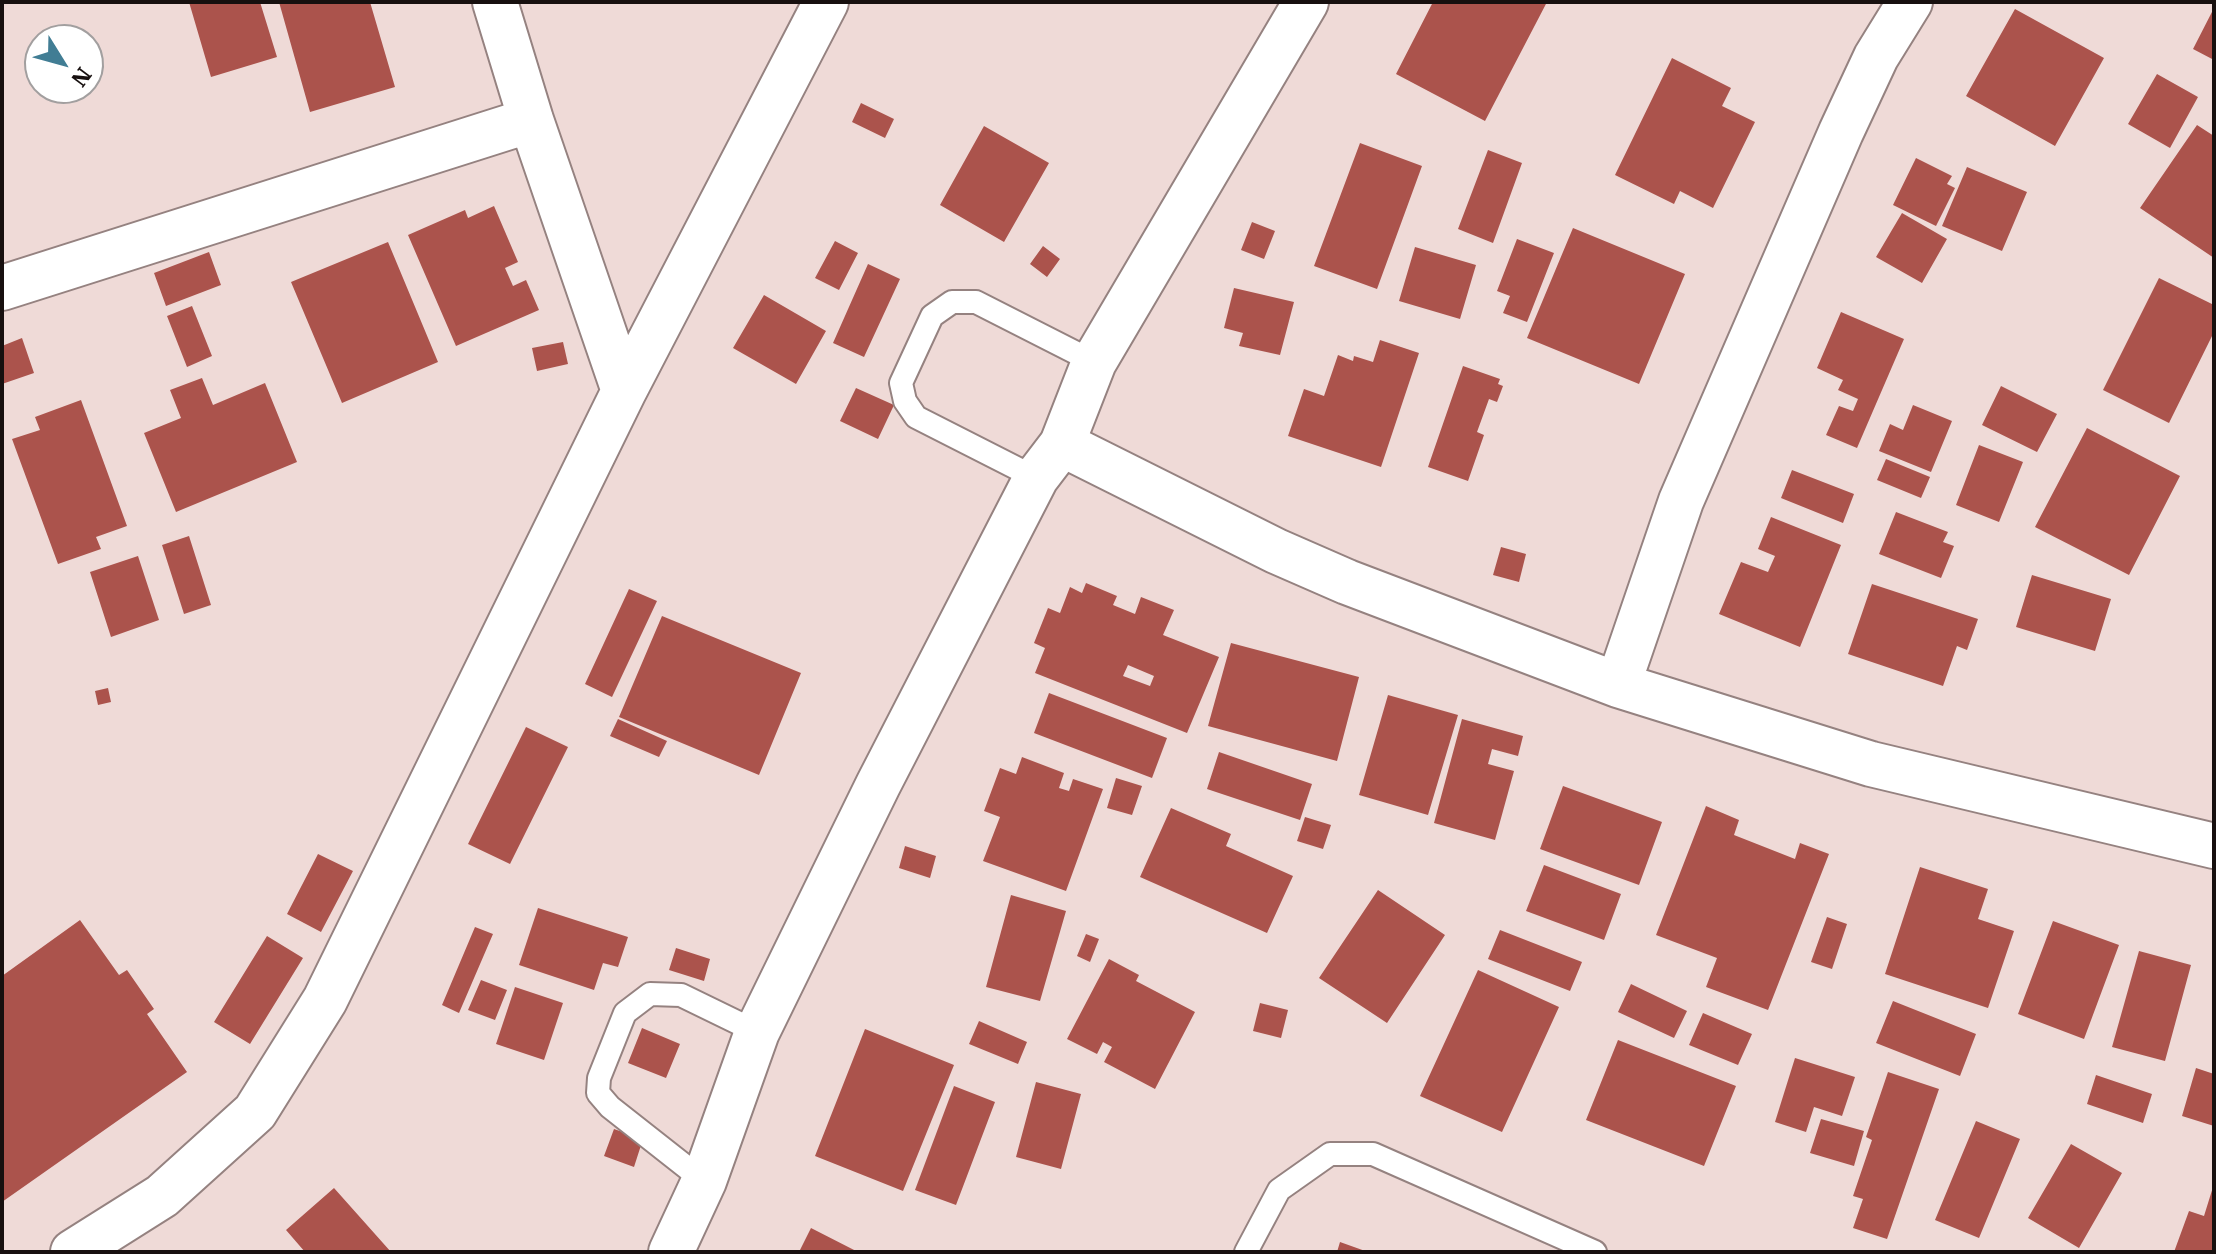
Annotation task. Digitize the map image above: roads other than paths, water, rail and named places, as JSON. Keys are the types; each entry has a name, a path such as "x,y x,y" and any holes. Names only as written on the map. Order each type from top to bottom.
{"street":[{"path":"495,2 531,120 624,391"},
{"path":"73,1252 162,1196 255,1112 325,1000 624,391 826,2"},
{"path":"671,1252 704,1181 757,1032 878,785 1049,461 1094,362 1306,2"},
{"path":"1618,685 1681,501 1841,132 1876,57 1910,2"},
{"path":"2,288 531,120"},
{"path":"1049,461 1347,582 1618,685 1871,764 2214,846"}],"lane":[{"path":"1049,461 916,417 905,401 901,383 932,316 952,302 976,302 1094,362"},
{"path":"704,1181 610,1107 598,1093 599,1078 625,1013 650,994 681,995 757,1032"},
{"path":"1246,1252 1279,1190 1330,1154 1373,1154 1595,1252"}]}
